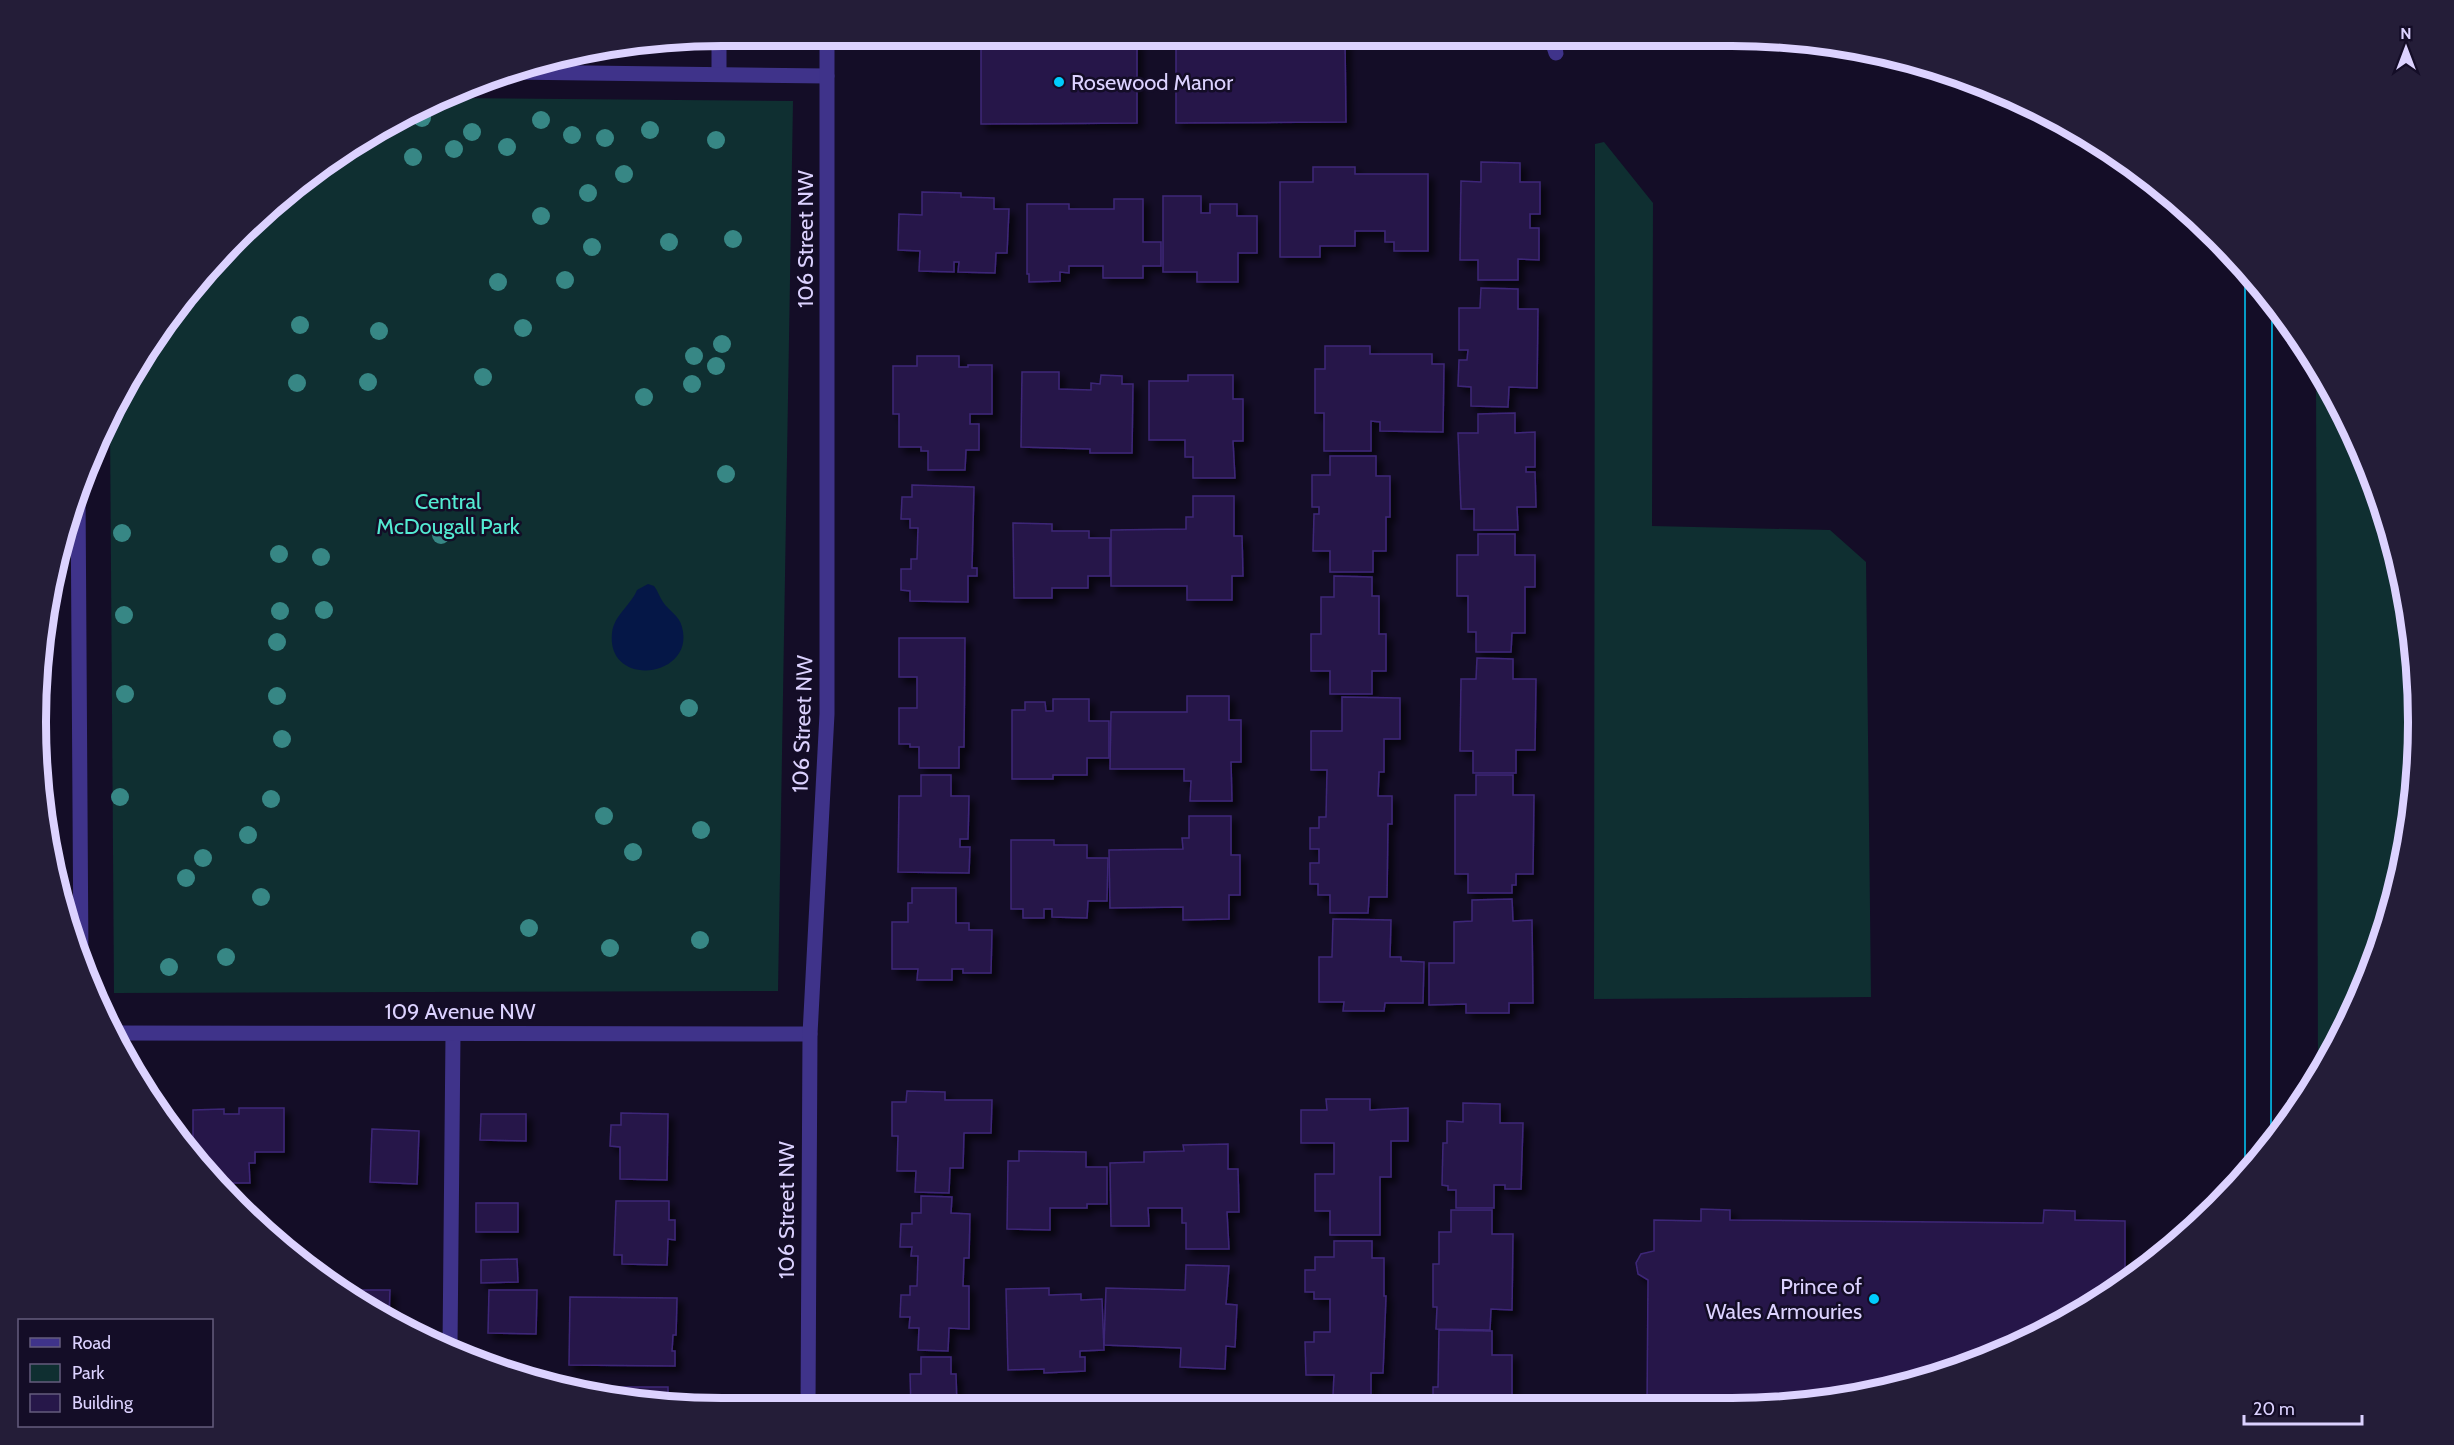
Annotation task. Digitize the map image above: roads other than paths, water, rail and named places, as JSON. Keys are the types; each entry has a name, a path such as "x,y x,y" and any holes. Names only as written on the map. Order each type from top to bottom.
{"street":[{"path":"719,46 719,74"},
{"name":"106 Street NW","path":"808,1398 810,1034 827,714 827,46"},
{"path":"540,72 827,76"},
{"path":"78,519 81,936"},
{"name":"109 Avenue NW","path":"122,1033 810,1034"},
{"path":"450,1341 453,1034"}],"water":[{"path":"648,584 654,586 663,602 679,619 683,644 676,657 664,666 650,670 635,669 622,663 614,651 612,633 619,615 637,590"}],"tram line":[{"path":"2245,283 2245,1162"},
{"path":"2271,1130 2272,317"}],"place":[{"name":"Rosewood Manor","path":"1059,82"},
{"name":"Prince of Wales Armouries","path":"1874,1299"}],"park label":[{"name":"Central McDougall Park","path":"448,514"}]}
